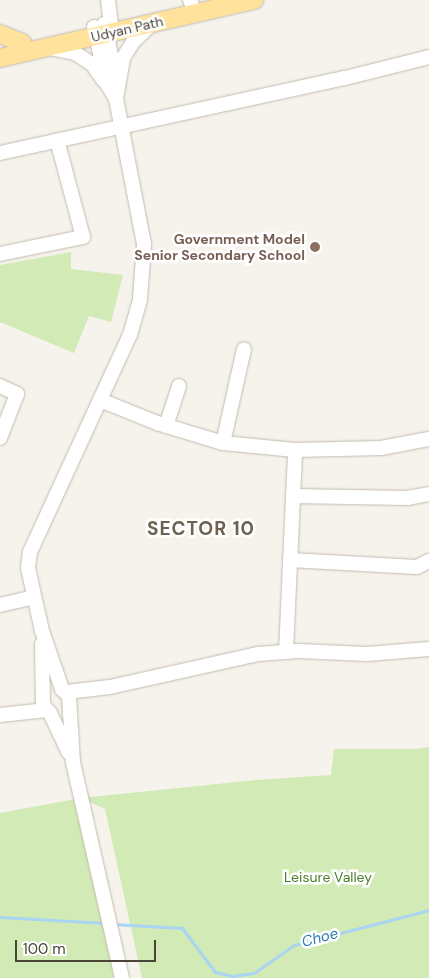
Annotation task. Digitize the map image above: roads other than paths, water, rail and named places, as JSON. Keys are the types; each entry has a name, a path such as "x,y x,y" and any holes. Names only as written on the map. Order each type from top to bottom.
{"main road":[{"name":"Udyan Path","path":"0,58 45,48 191,2 213,0"},
{"name":"Udyan Path","path":"0,48 103,29 153,23 254,0"},
{"path":"0,34 22,43"}],"street":[{"path":"108,0 103,29 144,244 144,269 140,299 130,335 30,552 28,568 42,631 67,698 73,762 122,978"},
{"path":"112,84 123,58 133,42 153,23"},
{"path":"45,48 75,53 92,64 112,84"},
{"path":"0,153 345,78 429,57"},
{"path":"0,254 83,237 57,140"},
{"path":"223,443 244,349"},
{"path":"0,386 17,394 0,438"},
{"path":"166,426 179,386"},
{"path":"100,400 166,426 223,443 295,450 381,448 429,438"},
{"path":"286,652 295,450"},
{"path":"293,496 407,498 429,494"},
{"path":"290,560 416,567 429,561"},
{"path":"0,605 34,597"},
{"path":"42,631 46,704 73,762"},
{"path":"46,704 52,688 67,698 258,654 286,652 367,654 429,649"},
{"path":"46,704 60,714 67,698"}],"waterway":[{"name":"Choe","path":"113,924 182,928 215,972 232,976 254,973 294,945 429,910"},
{"name":"Choe","path":"0,917 105,923"}],"place":[{"name":"Government Model Senior Secondary School","path":"315,247"}],"district":[{"name":"SECTOR 10","path":"201,529"}],"park label":[{"name":"Leisure Valley","path":"328,877"}]}
